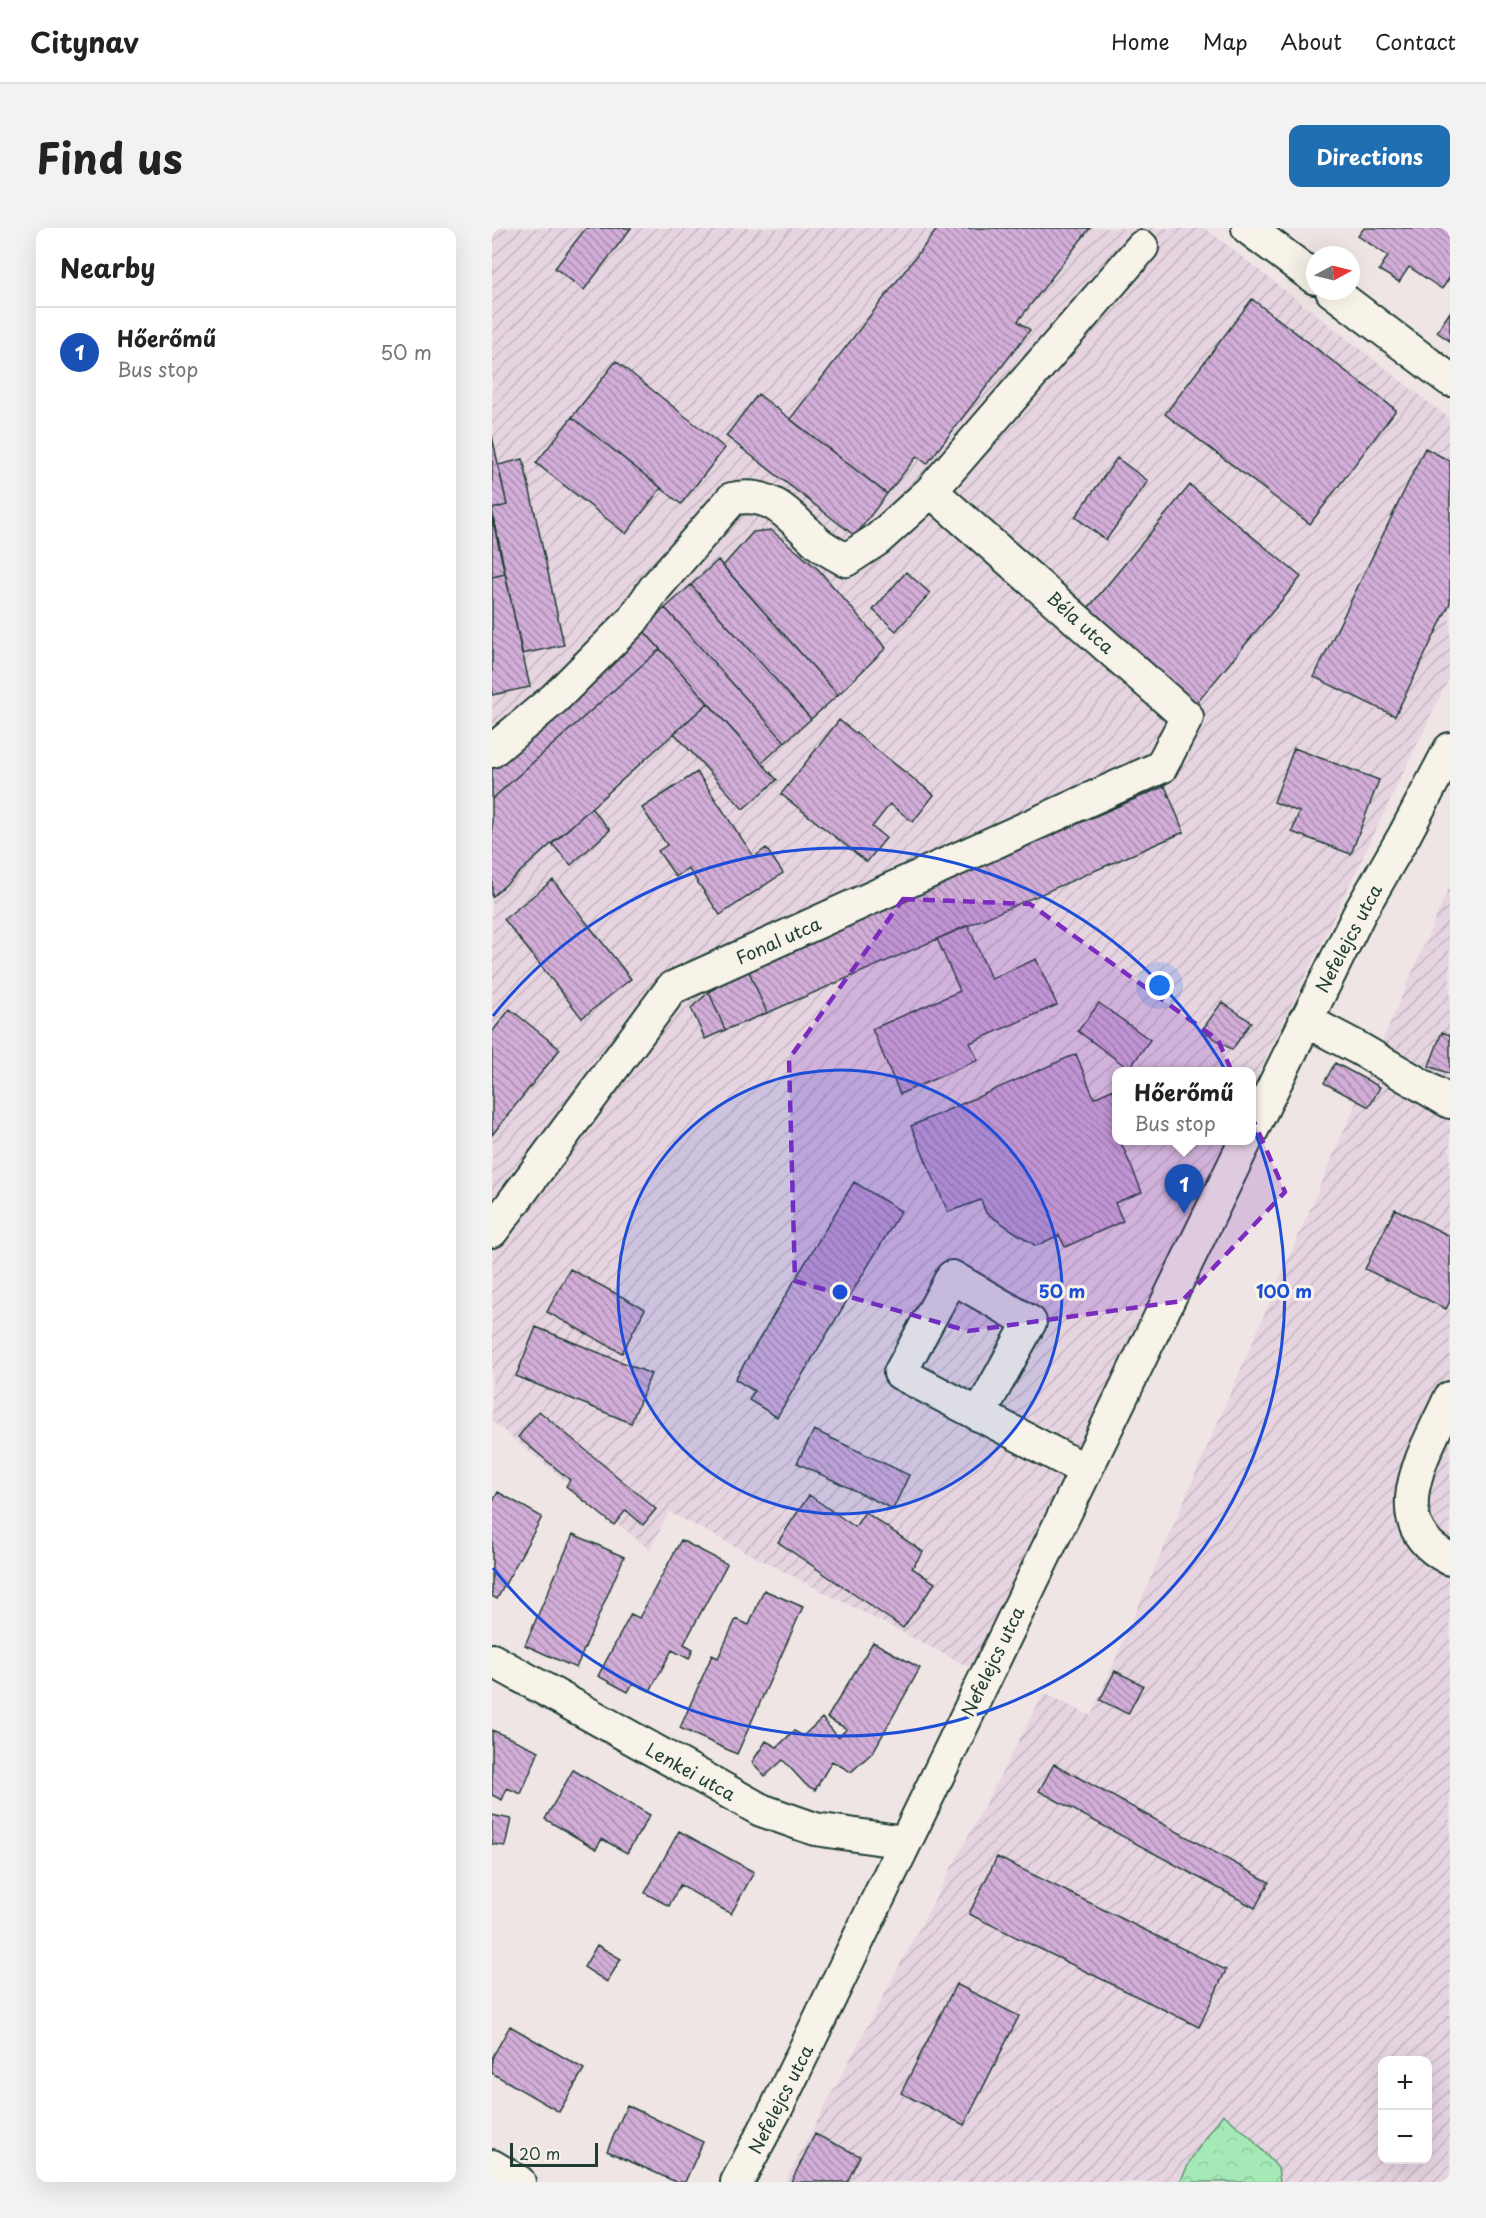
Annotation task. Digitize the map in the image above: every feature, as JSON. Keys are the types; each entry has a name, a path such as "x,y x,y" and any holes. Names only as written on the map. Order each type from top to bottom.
{"street":[{"path":"1248,228 1306,271"},
{"path":"492,751 555,698 632,621 655,588 732,499 749,495 775,503 821,545 846,560 878,539 931,491 1142,247"},
{"path":"1344,300 1450,380"},
{"name":"Béla utca","path":"931,491 1187,717 1161,767"},
{"name":"Nefelejcs utca","path":"1256,1120 1360,912 1450,749"},
{"name":"Fonal utca","path":"492,1232 672,988 1161,767"},
{"path":"1305,1020 1450,1101"},
{"name":"Nefelejcs utca","path":"737,2182 777,2107 1244,1145"},
{"path":"1450,1398 1415,1476 1410,1500 1413,1521 1423,1538 1438,1553 1450,1559"},
{"path":"979,1415 1085,1470"},
{"name":"Lenkei utca","path":"492,1660 761,1810 815,1829 904,1842"},
{"path":"492,2166 519,2182"}],"highlighted area":[{"path":"903,899 1030,904 1218,1040 1285,1192 1182,1301 968,1331 795,1281 789,1059"}],"shaded area":[{"path":"492,228 1205,228 1450,419 1450,676 1256,1079 1256,1067 1112,1067 1112,1145 1224,1145 971,1668 669,1512 650,1550 492,1421"},
{"path":"1450,885 1450,2182 785,2182 1044,1693 1091,1716"}],"green space":[{"path":"1223,2114 1249,2136 1278,2168 1280,2182 1180,2182 1191,2159"}],"building":[{"path":"586,228 631,228 584,290 555,268"},
{"path":"938,228 1090,228 1018,321 1030,330 927,464 917,456 887,494 790,419"},
{"path":"1364,228 1450,228 1450,277 1442,289 1409,267 1399,282 1379,270 1388,256 1358,236"},
{"path":"1252,299 1396,410 1310,524 1165,414"},
{"path":"1450,312 1450,341 1437,332"},
{"path":"616,361 725,448 681,504 572,417"},
{"path":"758,394 887,494 855,536 726,436"},
{"path":"572,417 661,488 626,534 536,463"},
{"path":"492,436 507,505 492,509"},
{"path":"1425,448 1450,461 1450,603 1395,716 1314,677"},
{"path":"1117,458 1148,481 1106,540 1075,517"},
{"path":"523,459 564,645 522,654 492,509 507,505 498,465"},
{"path":"1190,485 1301,577 1196,704 1085,612"},
{"path":"492,517 505,574 492,577"},
{"path":"771,530 818,569 886,648 838,695 723,566 753,532"},
{"path":"718,560 838,695 811,719 691,585"},
{"path":"906,572 930,593 896,631 873,610"},
{"path":"505,574 530,687 492,695 492,577"},
{"path":"691,585 811,719 785,742 665,608"},
{"path":"665,608 785,742 762,763 642,629"},
{"path":"642,629 660,649 492,799 492,763"},
{"path":"660,649 708,703 492,897 492,799"},
{"path":"708,703 777,780 743,809 674,733"},
{"path":"839,720 934,795 913,822 890,804 872,827 886,838 867,862 781,794"},
{"path":"1294,748 1379,780 1351,854 1292,832 1299,812 1274,802"},
{"path":"697,772 754,857 766,848 783,873 720,915 688,868 676,877 658,851 667,845 642,808"},
{"path":"1165,786 1184,832 767,1013 747,967"},
{"path":"591,808 610,830 571,865 552,844"},
{"path":"553,880 631,979 582,1018 504,919"},
{"path":"968,925 991,979 1036,959 1057,1005 970,1043 978,1060 900,1094 872,1029 960,991 937,939"},
{"path":"747,967 767,1013 725,1030 709,992"},
{"path":"709,992 725,1030 705,1039 691,1008"},
{"path":"1222,1002 1251,1022 1232,1050 1202,1030"},
{"path":"1099,1003 1150,1040 1130,1067 1126,1067 1078,1031"},
{"path":"510,1009 560,1049 492,1135 492,1032"},
{"path":"1442,1032 1450,1035 1450,1074 1429,1066"},
{"path":"1076,1054 1094,1098 1112,1090 1112,1145 1122,1145 1142,1192 1115,1203 1123,1221 1065,1247 1059,1235 1036,1246 986,1213 981,1200 948,1212 911,1126"},
{"path":"1335,1063 1380,1087 1369,1107 1324,1083"},
{"path":"854,1182 901,1211 777,1417 749,1400 754,1391 735,1379"},
{"path":"1395,1209 1450,1236 1450,1301 1446,1309 1365,1269"},
{"path":"570,1269 645,1309 622,1353 547,1312"},
{"path":"536,1327 651,1374 631,1423 516,1376"},
{"path":"539,1411 656,1509 643,1525 626,1510 614,1525 566,1486 570,1480 518,1437"},
{"path":"814,1430 909,1475 893,1509 797,1463"},
{"path":"498,1492 542,1517 497,1599 492,1596 492,1503"},
{"path":"809,1495 855,1527 865,1512 923,1552 912,1568 935,1583 903,1628 778,1542"},
{"path":"573,1534 624,1557 576,1668 525,1645"},
{"path":"681,1540 727,1564 684,1644 693,1649 689,1659 672,1650 650,1691 633,1683 628,1692 598,1676 631,1614 639,1618"},
{"path":"764,1590 803,1607 737,1754 680,1728 712,1655 718,1658 736,1619 749,1625"},
{"path":"873,1642 920,1668 873,1752 851,1772 832,1761 815,1790 806,1785 783,1760 765,1776 752,1762 766,1741 777,1747 794,1731 803,1736 822,1718 838,1737 847,1729 827,1718"},
{"path":"1115,1671 1143,1685 1128,1714 1100,1700"},
{"path":"492,1730 539,1751 521,1794 507,1788 502,1800 492,1795"},
{"path":"1054,1764 1269,1882 1255,1908 1039,1791"},
{"path":"573,1770 650,1815 627,1853 602,1839 596,1849 545,1819"},
{"path":"492,1815 511,1819 505,1846 492,1844"},
{"path":"679,1831 754,1872 731,1914 680,1885 669,1906 645,1893"},
{"path":"997,1857 1226,1970 1199,2027 969,1914"},
{"path":"597,1945 621,1959 607,1982 584,1967"},
{"path":"956,1984 1019,2016 964,2125 901,2093"},
{"path":"510,2026 584,2069 559,2112 492,2073 492,2058"},
{"path":"627,2105 703,2142 685,2182 676,2182 607,2151"},
{"path":"815,2134 860,2156 847,2182 791,2182"}],"place":[{"name":"Hőerőmű","path":"1184,1214"}]}
